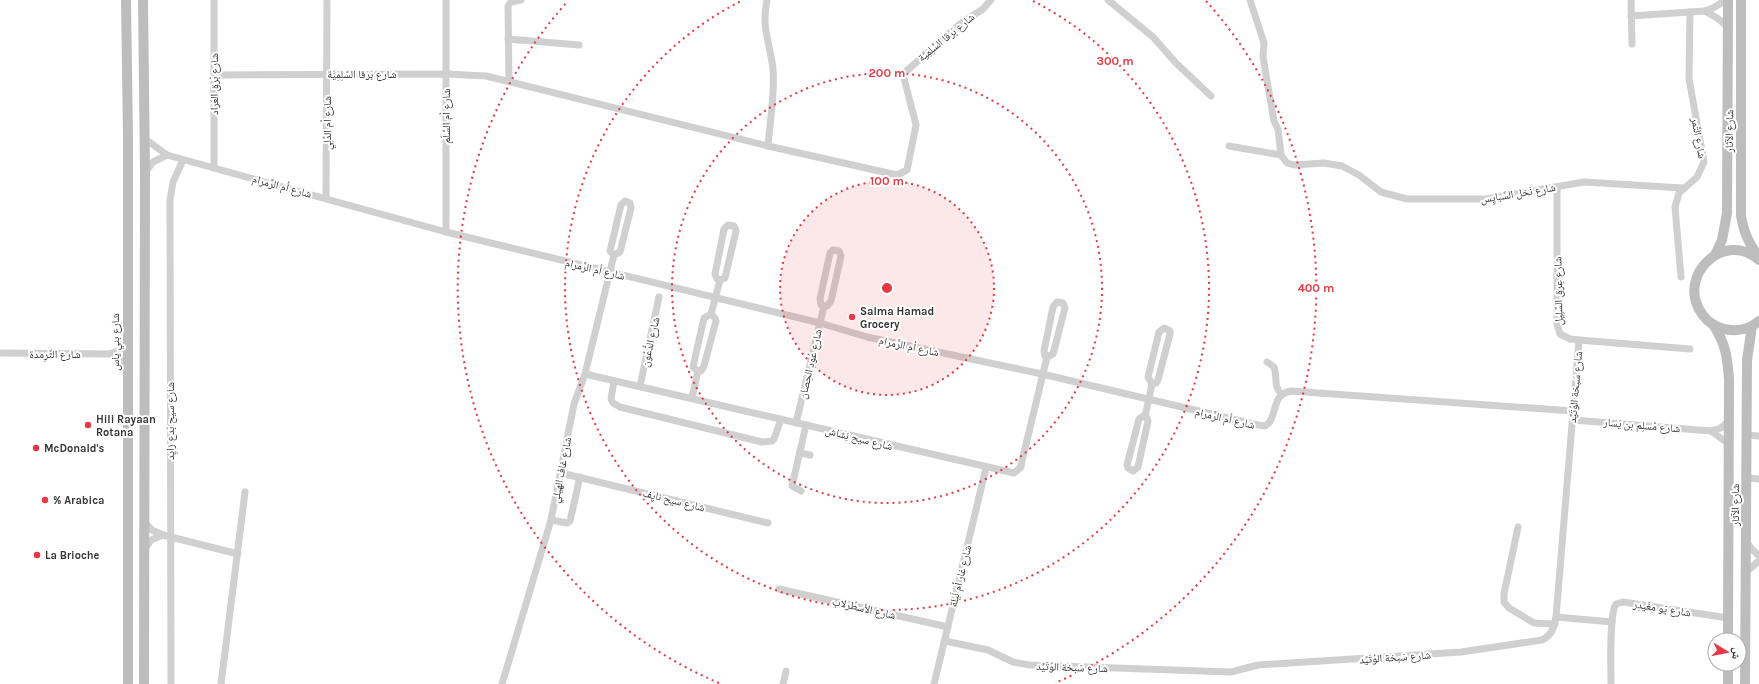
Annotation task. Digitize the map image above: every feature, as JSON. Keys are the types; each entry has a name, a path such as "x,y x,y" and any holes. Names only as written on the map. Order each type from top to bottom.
{"street":[{"name":"شارع بني ياس","path":"126,0 128,137 128,684"},
{"path":"143,0 145,173 144,684"},
{"name":"شارع بُرق العَراد","path":"214,0 214,168"},
{"name":"شارع أم الدِّلِي","path":"326,198 327,0"},
{"name":"شارع أم السَّلَم","path":"446,0 446,232"},
{"path":"509,82 508,6 511,2 521,0"},
{"path":"767,0 764,27 771,59 773,82 768,146"},
{"name":"شارع بَرقا السِّلِمِيَّة","path":"214,74 446,74 486,76 768,146 890,174 902,174 907,170 909,164 916,125 903,74 960,24 983,9 991,0"},
{"path":"1108,0 1153,37 1176,63 1211,96"},
{"path":"1229,146 1281,155 1278,129 1274,121 1263,56 1264,42 1250,0"},
{"path":"1631,0 1632,44"},
{"path":"1631,16 1705,11 1727,0"},
{"name":"شارع الآثار","path":"1715,255 1722,240 1727,213 1727,0"},
{"name":"شارع الآثار","path":"1741,0 1741,216 1743,229 1748,243 1759,259"},
{"path":"1705,11 1718,18 1727,26"},
{"name":"شارع التَّمر","path":"1681,277 1675,207 1679,193 1697,177 1704,162 1689,79 1690,12"},
{"path":"508,39 579,45"},
{"name":"شارع أم الرَّمرام","path":"144,138 167,156 326,198 446,232 820,323 867,337 1042,374 1148,400 1266,426 1271,420 1278,398 1281,394"},
{"name":"شارع نَخل السِّبايِس","path":"1281,155 1287,163 1294,165 1324,163 1342,166 1359,175 1381,192 1407,199 1486,199 1593,182 1683,188"},
{"path":"145,173 152,162 167,156"},
{"name":"شارع سيح بَدع زايِد","path":"170,684 167,536 170,200 174,178 184,160"},
{"name":"شارع عِرق السِّلِيل","path":"1557,187 1557,324 1560,334 1570,339 1690,349"},
{"name":"شارع غاف الهيلي","path":"625,201 628,201 631,208 620,252 614,255 610,250 621,205 625,201"},
{"path":"711,314 720,280 725,278 736,231 734,226 731,224 724,229 715,274 715,277 720,280"},
{"name":"شارع عُود الحِصان","path":"833,250 837,250 841,253 830,304 824,306 821,305 820,299 830,253 833,250"},
{"path":"1756,323 1732,330 1713,324 1705,318 1699,310 1694,290 1700,270 1715,255 1725,251 1736,250 1746,252 1759,259"},
{"name":"شارع غاف الهيلي","path":"502,684 551,520 574,404 585,374 614,255"},
{"name":"شارع الدُّعُون","path":"640,386 660,297"},
{"name":"شارع سيح نِشاش","path":"585,374 1014,474 1021,467 1047,357 1053,354 1065,308 1063,303 1060,302 1054,304 1053,307 1043,353 1047,357"},
{"name":"شارع عُود الحِصان","path":"796,423 824,306"},
{"path":"692,398 698,371 701,371 704,366 716,321 711,314"},
{"path":"698,371 693,367 702,326 706,316 711,314"},
{"name":"شارع الآثار","path":"1745,684 1747,571 1747,360 1756,323"},
{"name":"شارع الآثار","path":"1713,324 1726,349 1729,379 1728,632"},
{"path":"1145,417 1139,419 1127,465 1130,470 1136,470 1138,467 1148,421 1145,417 1148,400 1152,384 1156,383 1158,380 1170,334 1167,328 1161,329 1159,332 1148,377 1149,382 1152,384"},
{"name":"شارع سَبخة الوُتَيِّد","path":"945,641 988,650 1013,662 1029,665 1231,672 1258,665 1453,652 1535,643 1549,637 1556,620 1579,340"},
{"path":"110,354 120,350 127,342"},
{"name":"شارع الثِّرِمدة","path":"0,354 110,354"},
{"path":"110,354 120,358 127,364"},
{"path":"1267,362 1274,367 1274,383 1281,394 1297,391 1573,412"},
{"path":"614,381 612,399 613,403 620,407 762,442 772,441 774,439 781,419"},
{"name":"شارع مُسلِم بن يَسار","path":"1573,420 1711,431"},
{"path":"1711,431 1721,428 1729,421"},
{"path":"801,490 792,486 806,425"},
{"path":"1711,431 1729,444"},
{"path":"1747,435 1759,436"},
{"path":"800,453 810,455"},
{"name":"شارع غار أم لَيلة","path":"934,684 986,468"},
{"name":"شارع سيح نايِف","path":"561,473 768,522"},
{"path":"551,520 567,523 570,521 580,477"},
{"path":"1747,478 1759,479"},
{"path":"221,684 245,492"},
{"path":"144,522 152,530 167,536 238,554"},
{"path":"1518,527 1504,602 1510,608 1534,623 1556,620 1612,622"},
{"path":"144,551 151,540 167,536"},
{"path":"1747,542 1759,556"},
{"path":"1747,571 1759,561"},
{"name":"شارع الأسطُرلاب","path":"779,589 948,627"},
{"name":"شارع يَو مِغَيدِر","path":"1611,684 1612,622 1614,607 1616,604 1623,602 1728,618"},
{"path":"783,684 786,671"},
{"path":"1728,672 1728,684"}],"place":[{"name":"Salma Hamad Grocery","path":"852,317"},
{"name":"Hili Rayaan Rotana","path":"88,425"},
{"name":"McDonald's","path":"36,448"},
{"name":"% Arabica","path":"45,500"},
{"name":"La Brioche","path":"37,555"}]}
